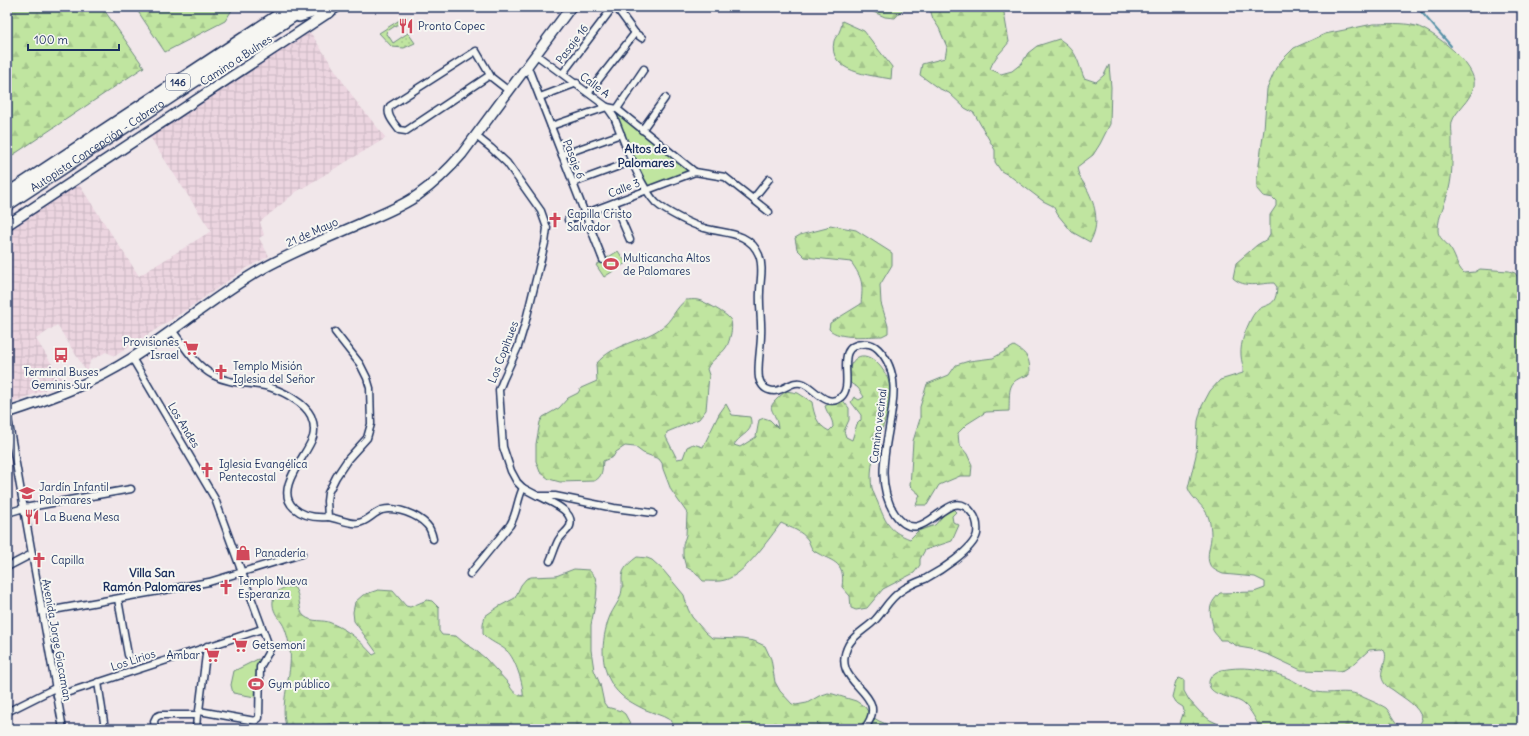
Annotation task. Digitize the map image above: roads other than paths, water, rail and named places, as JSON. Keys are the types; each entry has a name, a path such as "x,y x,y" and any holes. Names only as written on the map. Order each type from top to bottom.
{"highway":[{"name":"Autopista Concepción - Cabrero","path":"7,194 291,7"},
{"name":"Autopista Concepción - Cabrero","path":"7,205 307,7"},
{"path":"287,20 312,12 333,10"},
{"path":"7,189 24,182"}],"street":[{"name":"21 de Mayo","path":"7,413 79,386 132,358 226,292 263,269 295,253 384,214 410,200 442,176 458,159 571,7"},
{"name":"Pasaje 16","path":"562,73 613,7"},
{"path":"616,7 635,33 642,38"},
{"name":"Camino a Bulnes","path":"7,225 333,10"},
{"path":"589,92 635,33"},
{"path":"490,75 406,131 399,130 388,113 390,106 476,50 490,75 495,81 509,91"},
{"name":"Calle A","path":"535,54 577,83 607,107 614,117 646,190"},
{"name":"Pasaje 6","path":"527,65 603,260"},
{"path":"618,109 644,69"},
{"path":"540,97 577,83"},
{"path":"642,130 664,98"},
{"path":"551,126 607,107 618,109 695,172"},
{"path":"562,155 621,134"},
{"name":"Los Copihues","path":"476,136 507,163 542,211 547,228 545,244 525,324 518,347 502,380 499,390 502,447 514,478 523,488 538,496 555,496 614,508 653,513"},
{"path":"573,183 633,162"},
{"name":"Calle 3","path":"568,220 695,172 726,177 769,212"},
{"path":"753,200 769,179"},
{"name":"Camino vecinal","path":"646,190 656,203 663,209 705,228 740,236 748,240 757,251 761,267 761,337 759,378 765,388 770,391 776,391 794,382 800,382 807,385 823,398 829,400 842,397 845,391 846,359 849,350 855,345 862,344 870,344 875,347 888,364 894,385 894,399 884,452 883,472 887,496 892,509 901,521 906,525 911,526 919,526 926,523 947,507 955,505 961,505 975,517 977,530 970,548 938,571 897,593 875,620 857,635 849,645 845,661 847,672 852,681 867,696 872,706 872,718 864,729"},
{"path":"614,203 630,240"},
{"path":"172,330 196,361 209,373 234,383 274,389 289,396 306,407 312,420 313,435 287,490 289,501 301,514 313,517 339,518 352,524 365,521 383,510 394,509 422,520 428,526 433,539"},
{"path":"328,517 328,493 336,477 348,459 367,438 371,424 370,388 367,378 360,364 335,332"},
{"name":"Los Andes","path":"132,358 215,499 270,649 260,667 259,718 255,721 198,713"},
{"name":"Avenida Jorge Giacaman","path":"7,413 62,729"},
{"path":"470,574 514,519 517,502 523,488"},
{"path":"7,513 24,508 131,489"},
{"path":"538,496 562,508 570,522 570,527 558,541 550,561"},
{"path":"7,567 32,554"},
{"path":"42,612 209,582 302,554"},
{"path":"118,599 128,655"},
{"name":"Los Lirios","path":"57,696 262,629"},
{"path":"196,729 207,646"},
{"path":"98,682 105,729"},
{"path":"7,712 55,688"},
{"path":"155,729 154,721 156,717 160,715 198,713"}],"waterway":[{"path":"1417,7 1451,46"}],"place":[{"name":"Pronto Copec","path":"406,26"},
{"name":"Capilla Cristo Salvador","path":"555,220"},
{"name":"Multicancha Altos de Palomares","path":"611,264"},
{"name":"Provisiones Israel","path":"191,348"},
{"name":"Terminal Buses Geminis Sur","path":"61,355"},
{"name":"Templo Misión Iglesia del Señor","path":"221,372"},
{"name":"Iglesia Evangélica Pentecostal","path":"207,470"},
{"name":"Jardín Infantil Palomares","path":"27,493"},
{"name":"La Buena Mesa","path":"32,517"},
{"name":"Panadería","path":"243,553"},
{"name":"Capilla","path":"39,560"},
{"name":"Templo Nueva Esperanza","path":"226,587"},
{"name":"Getsemoní","path":"240,645"},
{"name":"Ambar","path":"212,655"},
{"name":"Gym público","path":"256,684"}],"district":[{"name":"Altos de Palomares","path":"646,156"},
{"name":"Villa San Ramón Palomares","path":"152,580"}]}
